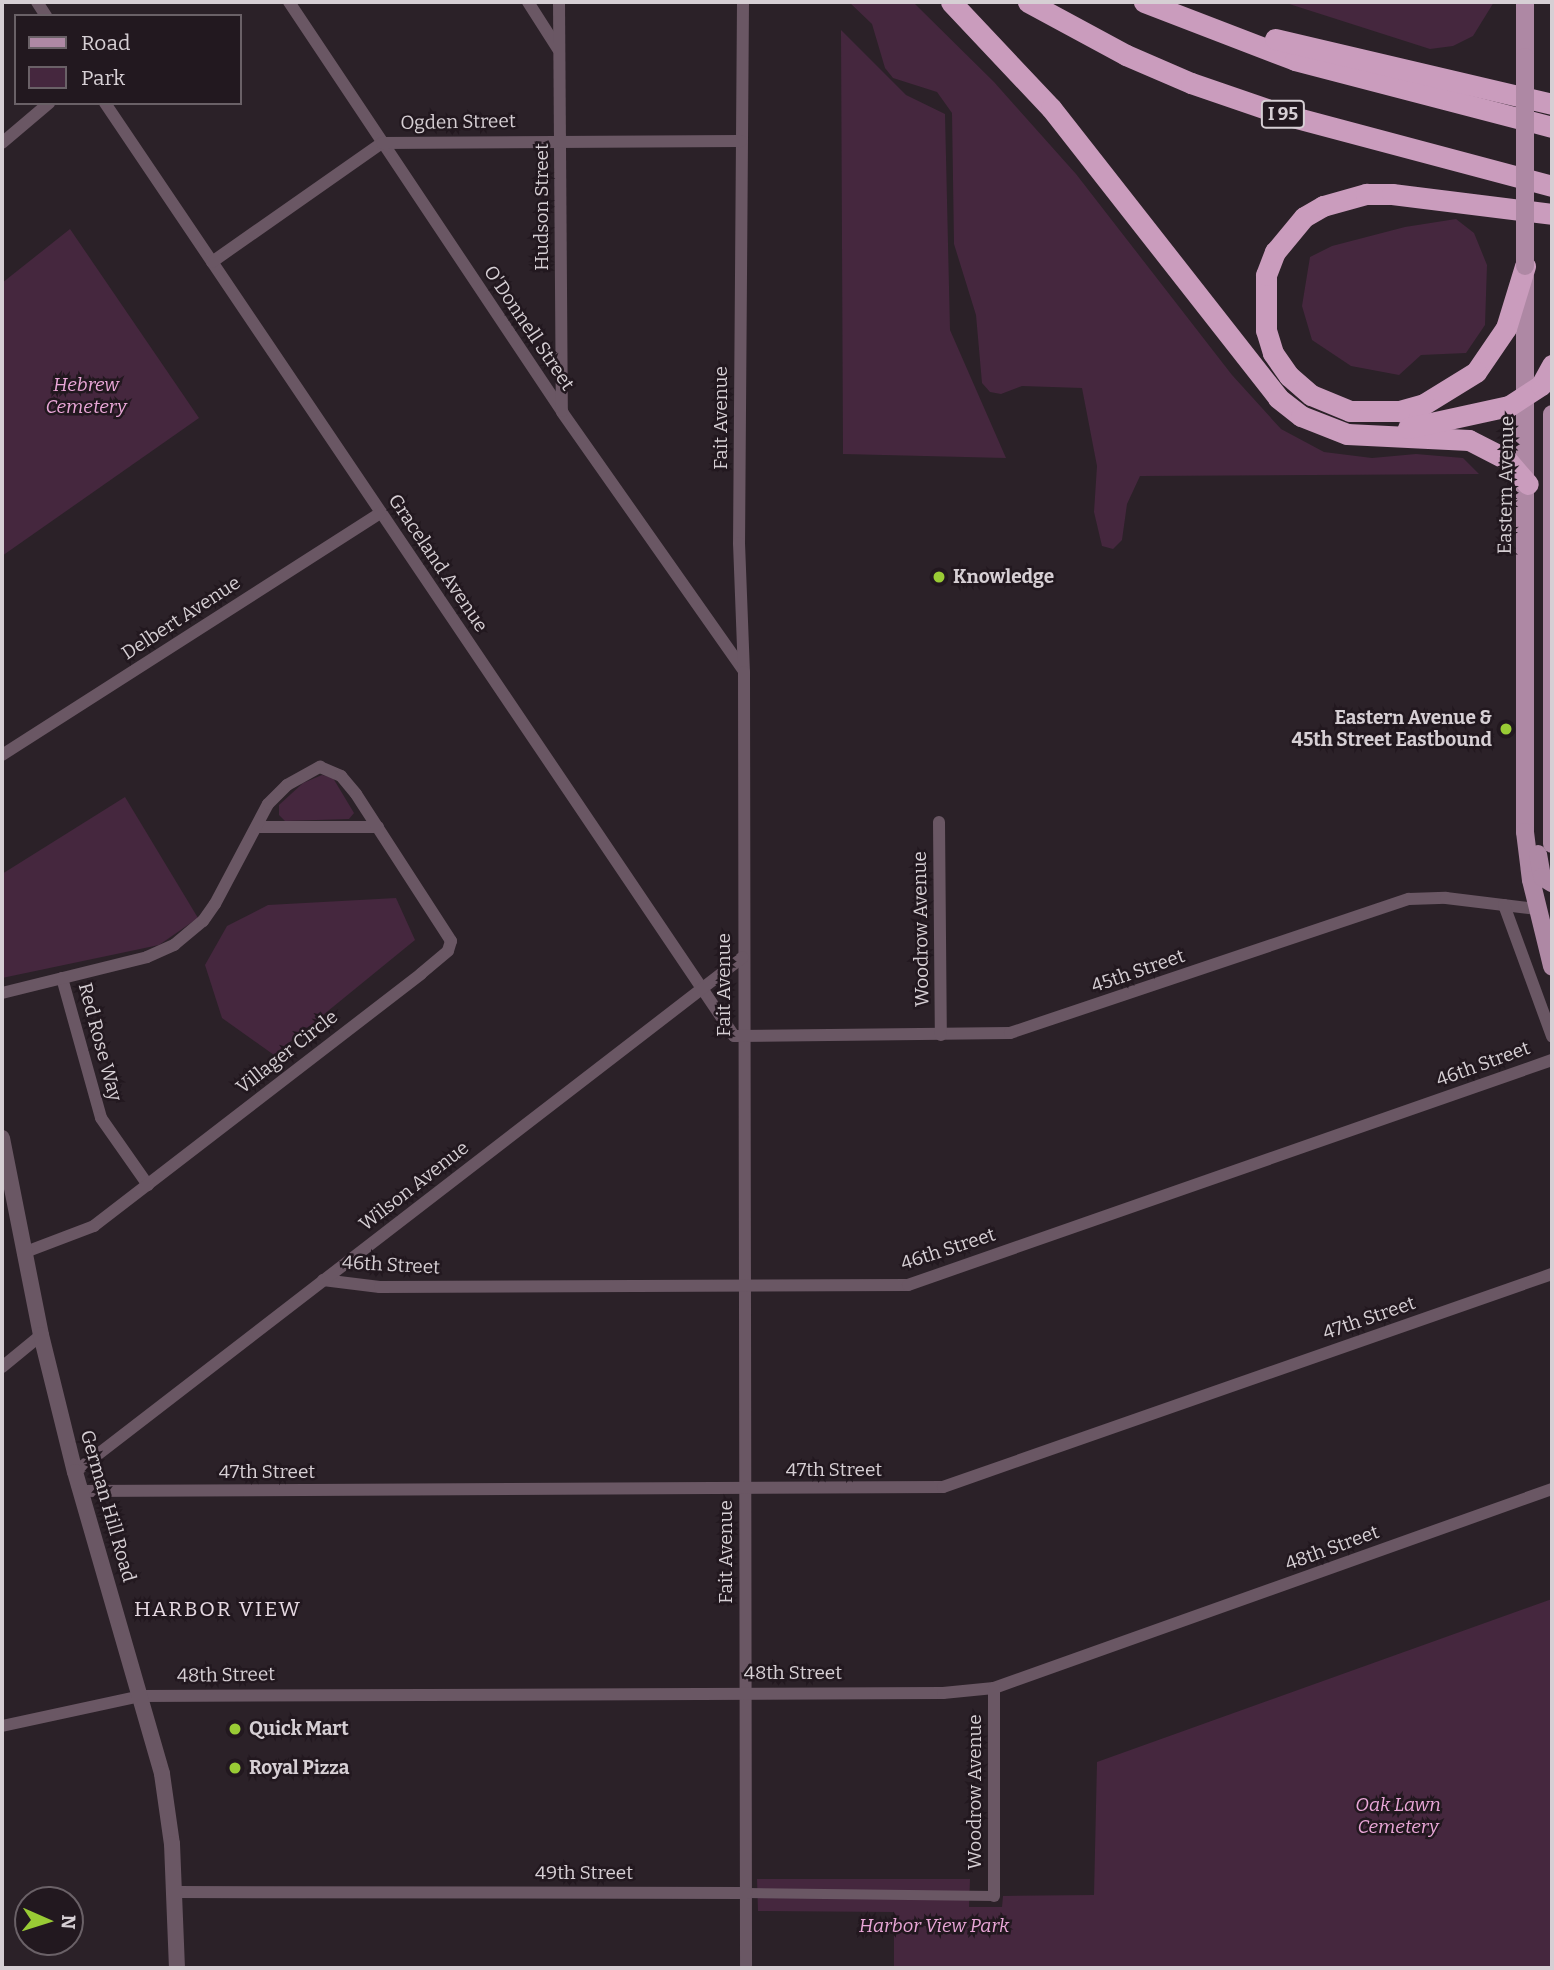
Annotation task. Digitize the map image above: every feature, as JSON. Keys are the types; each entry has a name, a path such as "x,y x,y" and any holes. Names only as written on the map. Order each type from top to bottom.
{"highway":[{"path":"951,2 1051,108 1278,398 1324,428 1372,435 1469,440 1506,459 1528,484"},
{"name":"I 95","path":"1028,2 1115,49 1204,87 1278,113 1552,186"},
{"path":"1146,2 1299,46 1552,104"},
{"path":"1146,2 1295,60 1552,127"},
{"path":"1525,266 1506,328 1476,372 1424,404 1399,411 1350,411 1311,395 1289,376 1273,353 1266,330 1264,294 1275,252 1304,217 1323,206 1366,194 1392,194 1552,214"},
{"path":"1372,435 1486,413 1528,396 1552,365"}],"main road":[{"name":"Eastern Avenue","path":"1525,2 1528,484 1524,799 1527,856 1545,912 1552,966"},
{"path":"1552,414 1552,844"},
{"path":"1524,799 1534,811 1542,877 1552,883"}],"street":[{"name":"O'Donnell Street","path":"289,2 562,412 744,672"},
{"path":"528,2 559,51"},
{"name":"Hudson Street","path":"559,2 562,412"},
{"name":"Fait Avenue","path":"743,2 739,543 744,672 746,1968"},
{"path":"2,143 47,105"},
{"name":"Graceland Avenue","path":"106,105 734,1036 743,1036"},
{"name":"Ogden Street","path":"212,261 382,143 741,141"},
{"name":"Delbert Avenue","path":"2,755 381,513"},
{"name":"Villager Circle","path":"2,993 147,957 189,934 215,904 275,795 320,767 341,776 444,926 451,941 448,951 94,1226 23,1253"},
{"name":"Woodrow Avenue","path":"939,822 941,1035"},
{"path":"257,827 378,827"},
{"name":"45th Street","path":"743,1036 941,1035 1034,1029 1409,899 1446,898 1545,912"},
{"path":"1504,905 1552,1036"},
{"name":"Wilson Avenue","path":"75,1472 743,957"},
{"name":"Red Rose Way","path":"62,978 101,1118 148,1185"},
{"name":"46th Street","path":"323,1280 380,1287 876,1287 918,1282 1552,1060"},
{"name":"German Hill Road","path":"2,1138 23,1253 75,1472 141,1696 168,1805 177,1968"},
{"path":"2,1178 23,1253"},
{"name":"47th Street","path":"80,1491 883,1490 953,1484 1552,1274"},
{"path":"2,1367 41,1335"},
{"name":"48th Street","path":"2,1726 141,1696 943,1693 994,1688 1552,1489"},
{"name":"Woodrow Avenue","path":"994,1688 994,1896"},
{"name":"49th Street","path":"174,1892 994,1896"}],"green space":[{"path":"849,2 913,2 994,82 1076,174 1232,375 1281,429 1324,452 1372,458 1416,454 1463,458 1479,474 1140,476 1127,504 1122,540 1113,549 1102,546 1094,512 1097,466 1082,388 1022,386 1001,394 990,392 982,383 976,315 954,244 952,113 937,92 893,78 885,68 872,24"},
{"path":"1283,2 1494,2 1473,36 1453,46 1430,49"},
{"path":"841,30 906,95 945,114 950,330 1006,458 843,454"},
{"path":"1456,219 1474,233 1487,265 1485,325 1466,353 1421,355 1399,375 1351,366 1312,340 1302,306 1310,257 1332,246 1405,227"},
{"name":"Hebrew Cemetery","path":"70,229 199,418 2,556 2,283"},
{"path":"322,775 333,778 354,813 349,819 285,821 279,815 279,805 303,783"},
{"path":"125,797 198,918 159,945 2,978 2,874"},
{"path":"396,898 415,940 274,1055 222,1018 205,965 227,926 268,905"},
{"name":"Oak Lawn Cemetery","path":"1552,1599 1552,1968 894,1968 894,1912 758,1911 757,1879 970,1879 969,1907 1002,1907 1003,1896 1094,1895 1097,1762"}],"place":[{"name":"Knowledge","path":"939,577"},
{"name":"Eastern Avenue & 45th Street Eastbound","path":"1506,729"},
{"name":"Quick Mart","path":"235,1729"},
{"name":"Royal Pizza","path":"235,1768"}],"district":[{"name":"HARBOR VIEW","path":"218,1609"}],"park label":[{"name":"Harbor View Park","path":"934,1926"}]}
